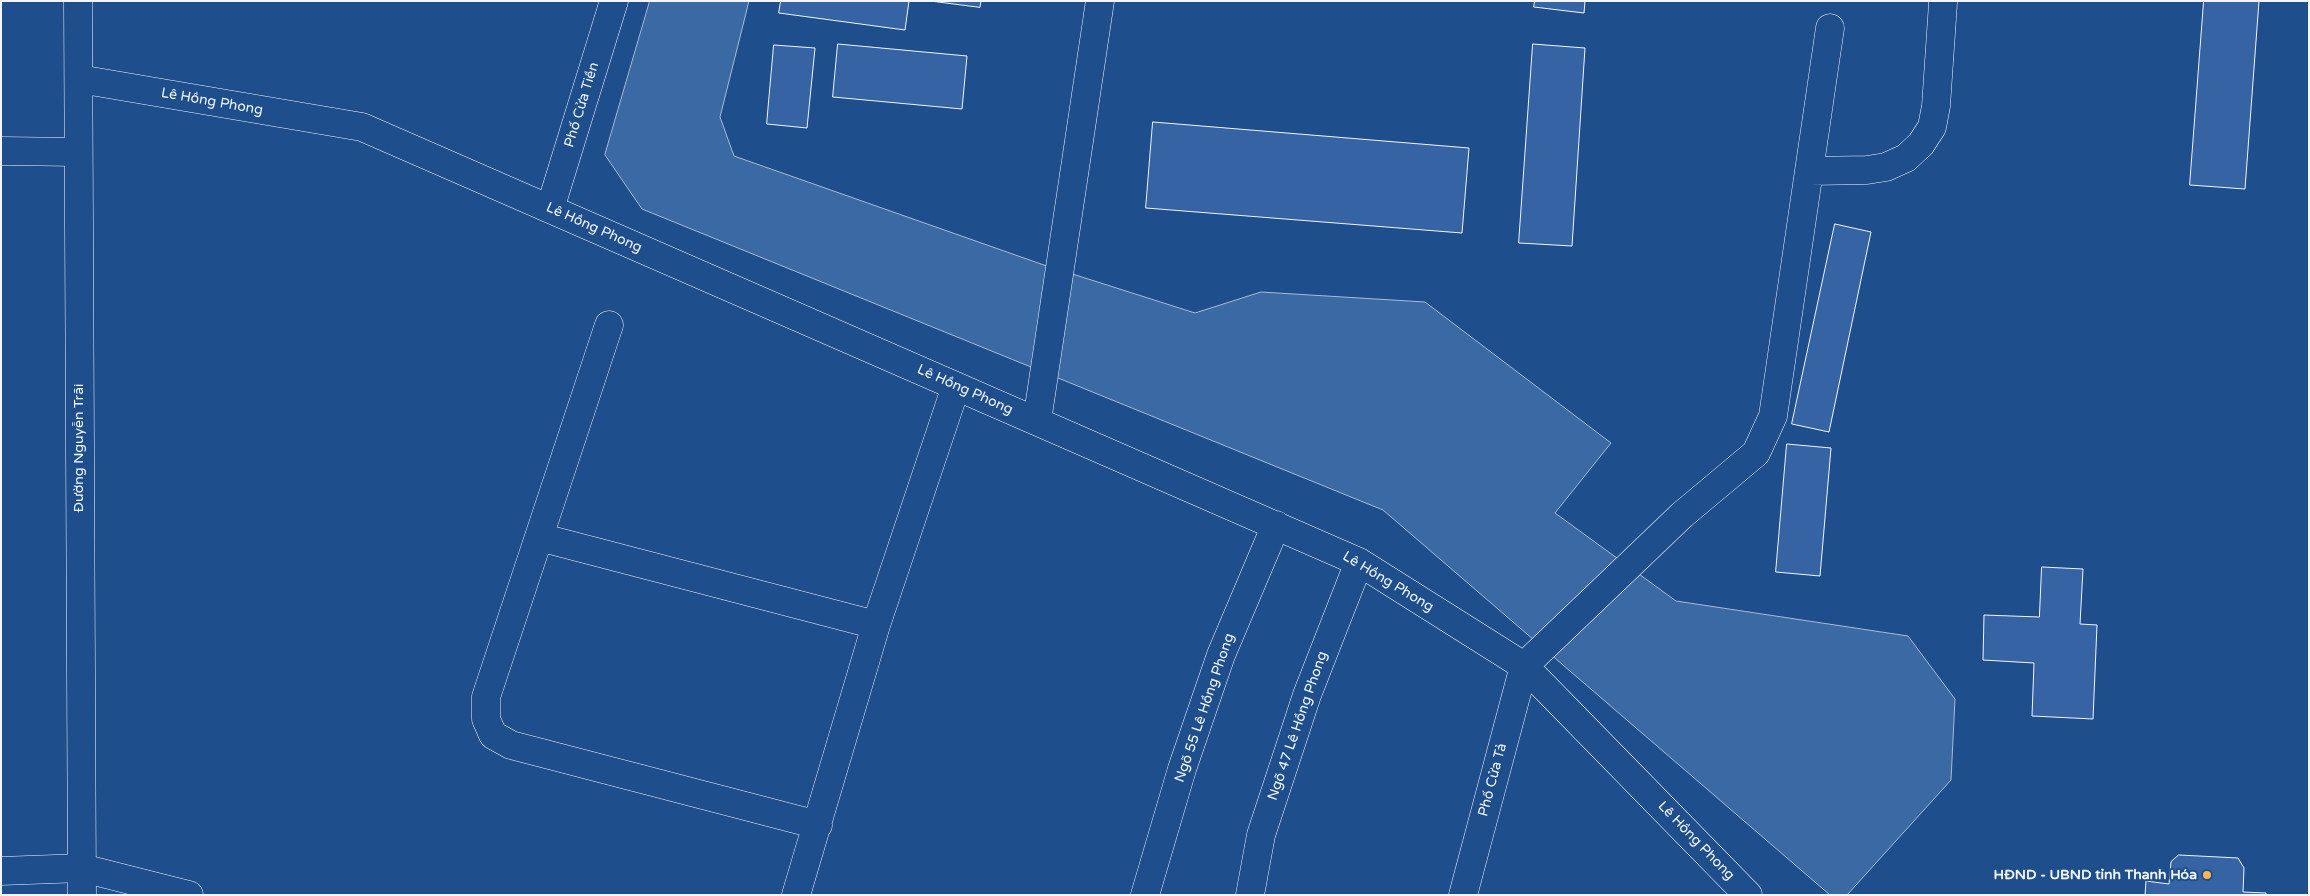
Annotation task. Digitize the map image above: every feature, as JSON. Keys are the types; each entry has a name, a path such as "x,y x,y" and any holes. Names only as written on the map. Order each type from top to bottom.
{"main road":[{"name":"Đường Nguyễn Trãi","path":"78,1 82,895"},
{"name":"Phố Cửa Tiền","path":"550,209 614,1"},
{"path":"1037,421 1100,1"},
{"path":"1810,171 1868,170 1886,167 1906,158 1922,144 1932,127 1936,106 1943,3"},
{"path":"1531,658 1682,515 1756,453 1773,416 1830,28"},
{"name":"Lê Hồng Phong","path":"79,79 362,127 1359,562 1531,658 1748,895"},
{"path":"1,152 78,152"},
{"path":"609,325 486,697 486,719 493,735 511,745 818,826"},
{"path":"796,895 876,625 956,386"},
{"name":"Ngõ 55 Lê Hồng Phong","path":"1145,895 1182,769 1221,655 1276,525"},
{"path":"539,537 876,625"},
{"name":"Ngõ 47 Lê Hồng Phong","path":"1250,895 1261,836 1307,695 1359,562"},
{"name":"Phố Cửa Tả","path":"1463,895 1531,658"},
{"path":"1,871 82,868 189,895"}],"water":[{"path":"650,1 749,1 720,117 734,156 1041,264 1195,313 1261,292 1425,302 1611,443 1555,513 1676,601 1908,636 1955,699 1951,780 1847,895 1830,895 1383,510 642,209 605,155"}],"building":[{"path":"781,1 909,1 905,30 779,13"},
{"path":"931,1 981,1 980,7"},
{"path":"1535,1 1585,1 1584,13 1534,7"},
{"path":"2204,1 2259,1 2245,189 2190,185"},
{"path":"838,44 967,56 962,109 833,97"},
{"path":"1533,44 1585,48 1572,246 1519,243"},
{"path":"774,45 815,48 807,128 767,124"},
{"path":"1153,122 1469,148 1462,233 1146,208"},
{"path":"1835,224 1871,232 1829,432 1792,424"},
{"path":"1787,444 1831,448 1820,576 1776,572"},
{"path":"2042,567 2083,569 2080,624 2097,625 2093,719 2032,716 2034,663 1983,660 1984,615 2039,617"},
{"name":"HĐND - UBND tỉnh Thanh Hóa","path":"2179,855 2238,858 2244,868 2243,892 2266,893 2266,895 2145,895 2146,881 2169,884 2171,862"}],"place":[{"name":"HĐND - UBND tỉnh Thanh Hóa","path":"2207,875"}]}
